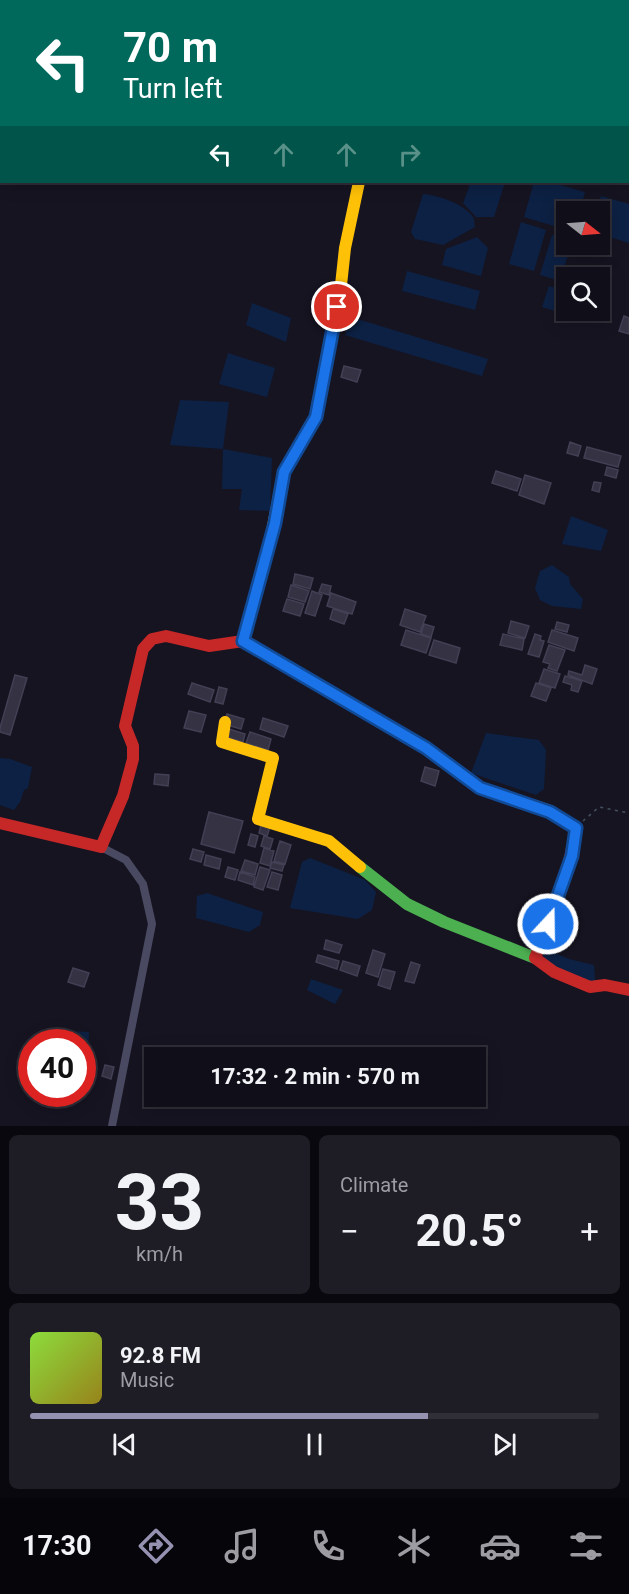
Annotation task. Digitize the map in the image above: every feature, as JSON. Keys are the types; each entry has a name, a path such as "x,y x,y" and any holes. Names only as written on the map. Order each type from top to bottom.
{"street":[{"path":"243,641 275,523 284,472 316,417 341,285 345,248 359,183"},
{"path":"101,847 123,796 133,759 133,746 125,726 142,649 152,639 166,636 209,646 243,641 426,748 480,788 550,812 576,828 572,856 565,880 535,958"},
{"path":"225,722 222,742 273,758 258,819 328,842 408,904 444,922 535,958 554,972 590,987 605,985 629,990"},
{"path":"0,823 101,847 126,860 143,884 152,924 112,1126"}],"path":[{"path":"576,828 598,807 629,813"}],"water":[{"path":"471,183 505,183 494,217 476,217 463,203"},
{"path":"534,183 553,183 585,192 583,201 556,201 556,227 524,217"},
{"path":"423,194 443,198 464,208 473,217 475,227 443,245 415,239 411,232"},
{"path":"601,196 629,204 629,243 610,237 610,201 599,201"},
{"path":"521,222 546,230 534,271 509,264"},
{"path":"552,235 556,236 556,255 568,255 564,267 556,267 556,280 540,275"},
{"path":"477,237 488,248 481,276 442,265 446,249"},
{"path":"407,271 480,291 475,310 402,291"},
{"path":"549,286 556,288 556,311 542,307"},
{"path":"252,303 291,318 286,342 246,325"},
{"path":"351,317 488,359 482,376 345,335"},
{"path":"228,353 275,368 267,397 219,384"},
{"path":"180,400 229,402 223,449 170,445"},
{"path":"223,449 272,458 270,511 239,510 242,489 222,489"},
{"path":"571,516 608,530 601,551 562,544"},
{"path":"552,565 569,577 570,584 583,599 581,609 552,606 540,600 535,588 540,571"},
{"path":"486,733 539,740 546,750 544,789 536,795 471,773"},
{"path":"0,758 32,767 28,788 24,790 14,810 0,805"},
{"path":"310,858 365,880 376,892 372,910 358,919 290,908 302,862"},
{"path":"207,893 263,912 260,925 249,932 196,918 197,896"},
{"path":"546,949 569,959 594,965 595,980 589,982 541,960"},
{"path":"311,979 343,990 335,1004 307,990"}],"building":[{"path":"624,316 629,318 629,334 619,331"},
{"path":"344,366 361,370 357,382 341,377"},
{"path":"570,442 581,446 578,456 567,453"},
{"path":"587,447 621,456 618,467 584,458"},
{"path":"607,467 618,470 616,478 605,475"},
{"path":"496,471 521,479 517,491 492,483"},
{"path":"525,475 551,483 544,504 519,495"},
{"path":"594,482 601,483 599,492 592,490"},
{"path":"295,574 313,578 310,589 293,584"},
{"path":"322,584 331,586 329,595 319,592"},
{"path":"291,585 309,591 305,602 288,597"},
{"path":"312,591 322,595 315,616 305,613"},
{"path":"331,593 356,602 352,614 327,606"},
{"path":"287,599 304,604 300,616 283,611"},
{"path":"333,609 348,614 344,624 330,619"},
{"path":"405,609 426,616 420,632 400,625"},
{"path":"511,621 529,626 525,638 508,633"},
{"path":"557,622 569,625 567,632 555,629"},
{"path":"424,624 434,627 431,637 421,634"},
{"path":"406,630 431,638 426,653 401,645"},
{"path":"552,630 578,638 574,651 548,642"},
{"path":"503,634 524,639 522,650 500,645"},
{"path":"535,634 541,636 540,640 544,641 539,657 528,654"},
{"path":"434,640 460,648 456,663 429,655"},
{"path":"549,645 565,650 557,671 548,668 550,664 543,662"},
{"path":"585,665 597,669 592,684 568,675 569,671 582,675"},
{"path":"544,669 560,674 555,688 539,683"},
{"path":"15,675 27,678 10,735 0,732 0,728"},
{"path":"565,676 582,681 578,692 571,690 572,685 563,682"},
{"path":"192,683 214,690 210,702 188,694"},
{"path":"536,683 551,688 546,701 531,696"},
{"path":"219,687 227,689 223,704 215,702"},
{"path":"189,711 206,715 201,732 184,728"},
{"path":"227,714 244,719 241,729 224,724"},
{"path":"263,718 288,726 284,737 260,729"},
{"path":"229,729 245,734 243,742 226,737"},
{"path":"250,732 271,739 268,750 246,743"},
{"path":"425,767 439,771 435,786 421,781"},
{"path":"155,774 169,775 168,786 154,784"},
{"path":"209,812 243,821 234,853 201,844"},
{"path":"261,825 270,827 267,836 259,833"},
{"path":"251,834 258,836 255,847 248,845"},
{"path":"264,836 273,839 270,849 261,846"},
{"path":"280,841 291,845 285,864 274,861"},
{"path":"264,848 274,851 270,866 260,863"},
{"path":"193,849 204,852 201,862 190,859"},
{"path":"206,855 221,859 219,869 204,865"},
{"path":"245,860 258,864 255,875 241,871"},
{"path":"272,862 284,865 282,871 270,868"},
{"path":"228,867 238,870 235,880 225,877"},
{"path":"260,867 270,870 263,890 254,887"},
{"path":"240,872 255,877 253,885 238,880"},
{"path":"272,872 282,875 278,890 267,887"},
{"path":"326,940 342,945 339,953 324,949"},
{"path":"373,950 385,954 378,977 366,973"},
{"path":"318,955 339,961 337,969 316,962"},
{"path":"343,961 360,966 357,976 340,970"},
{"path":"411,962 420,965 414,983 405,981"},
{"path":"73,968 89,973 84,987 68,982"},
{"path":"383,969 395,972 390,989 378,985"},
{"path":"105,1065 114,1067 111,1079 102,1076"}],"traffic: fast":[{"path":"360,867 407,904 444,922 535,958"}],"traffic: slow":[{"path":"270,541 284,472 316,417 341,285 345,248 359,183"},
{"path":"243,641 426,748 480,788 550,811 561,818"},
{"path":"225,722 222,742 273,758 258,819 329,841 360,867"}],"traffic: jam":[{"path":"0,823 101,847 123,796 133,759 133,746 125,726 143,649 152,639 166,636 209,646 243,641 270,541"},
{"path":"561,818 576,828 573,845 559,894 535,958 554,972 590,987 605,985 629,990"}],"route":[{"path":"337,307 316,417 284,472 275,523 243,641 426,748 480,788 550,812 576,828 572,856 565,880 548,924"}]}
